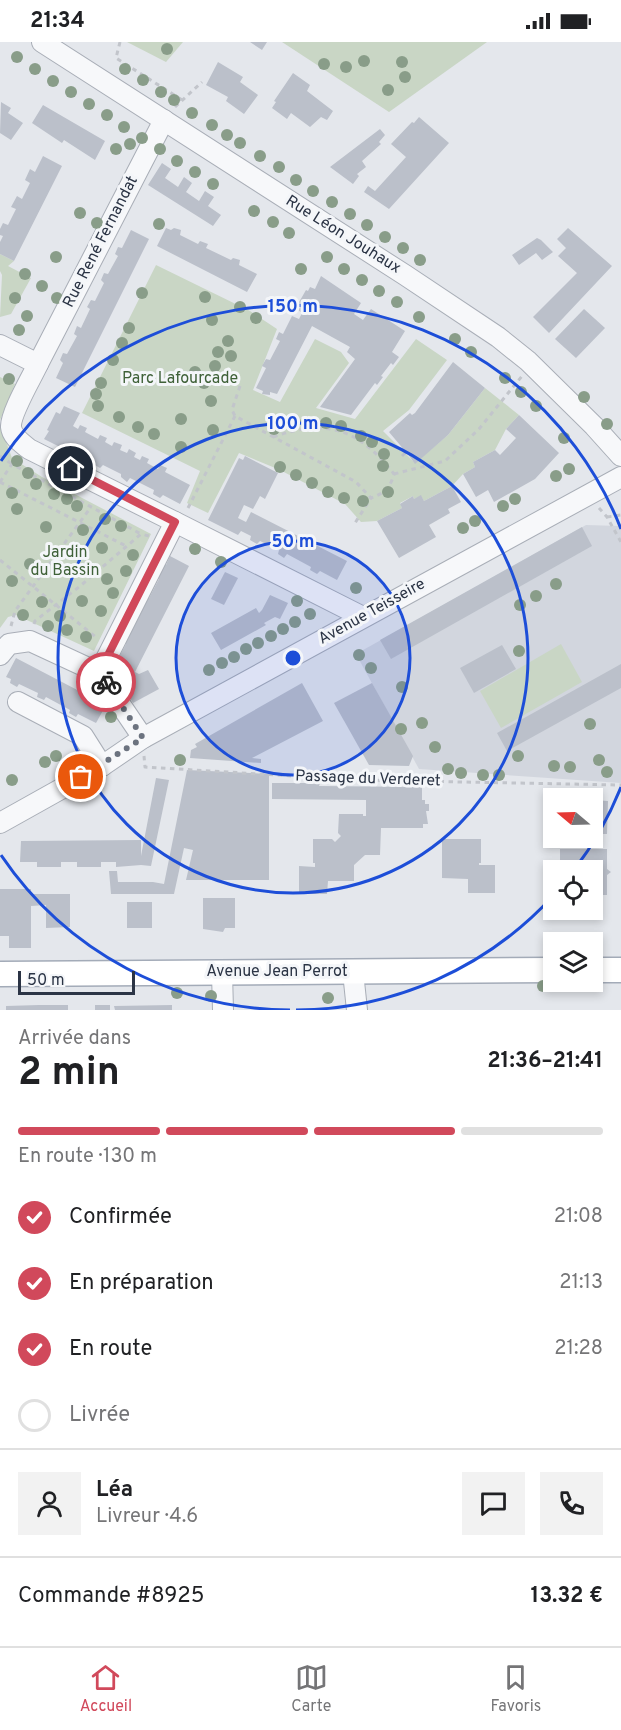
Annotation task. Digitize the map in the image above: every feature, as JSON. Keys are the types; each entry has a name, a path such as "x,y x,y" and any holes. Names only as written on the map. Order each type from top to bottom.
{"main road":[{"name":"Avenue Jean Perrot","path":"0,974 543,970"},
{"path":"603,970 621,970"}],"street":[{"name":"Rue Léon Jouhaux","path":"42,42 498,337 543,376 621,456"},
{"name":"Rue René Fernandat","path":"164,120 38,364 13,416 11,428 17,439 29,449 183,526"},
{"path":"0,345 38,364"},
{"name":"Avenue Teisseire","path":"0,823 102,766 143,738 621,477"},
{"path":"99,673 165,542 183,526 363,617"},
{"path":"5,650 30,641 99,673 143,738"},
{"path":"18,702 83,736 102,766"},
{"path":"353,972 357,1010"},
{"path":"222,973 223,1010"}],"path":[{"path":"120,42 116,58 182,100"},
{"path":"164,120 202,82"},
{"path":"394,474 445,460 479,429 525,373"},
{"path":"240,386 232,410 235,416 356,482 371,498"},
{"path":"183,526 194,523 183,518 235,416"},
{"path":"273,437 296,429 323,428 346,432 361,440 381,458 394,474"},
{"path":"0,456 12,465 141,534 165,542"},
{"path":"12,465 0,482 126,546"},
{"path":"355,523 371,498 385,493 394,474"},
{"path":"594,493 599,508 607,517 621,542"},
{"path":"5,650 12,615 91,507"},
{"path":"607,517 621,515"},
{"path":"30,641 35,621 141,534"},
{"path":"0,560 94,636 113,645"},
{"name":"Passage du Verderet","path":"143,738 145,767 359,780 621,785"}],"shaded area":[{"path":"586,525 619,526 621,530 621,783 419,769 356,654"}],"green space":[{"path":"127,42 183,42 166,62"},
{"path":"282,42 487,42 389,112"},
{"path":"0,254 14,261 8,266 31,278 11,314 0,317 2,275"},
{"name":"Parc Lafourcade","path":"156,265 250,311 277,329 253,390 280,402 315,339 341,352 349,363 316,408 355,419 416,339 447,360 409,410 383,431 415,463 448,435 485,388 519,415 506,429 495,450 473,462 475,467 463,474 452,486 424,501 421,496 414,499 413,496 400,503 402,508 377,521 361,522 345,504 280,470 239,453 208,513 187,503 200,471 82,413"},
{"path":"0,377 15,384 0,420"},
{"name":"Jardin du Bassin","path":"0,425 12,458 42,477 151,534 94,651 16,615 8,617 0,628"},
{"path":"561,644 582,682 501,728 480,691"}],"building":[{"path":"250,42 267,42 262,50"},
{"path":"218,62 243,77 240,82 258,95 244,114 226,101 228,97 206,85"},
{"path":"293,73 310,85 307,91 333,111 327,120 321,117 310,127 291,113 287,119 272,108 276,102 274,101"},
{"path":"1,102 11,108 8,113 23,123 11,140 0,133"},
{"path":"43,105 105,141 95,160 64,140 62,143 32,123"},
{"path":"419,117 449,143 389,209 364,192 368,186 375,191 406,157 391,144"},
{"path":"380,129 385,135 379,142 381,144 362,161 366,167 357,174 359,176 353,184 330,167"},
{"path":"43,156 62,166 14,261 0,254 0,242 3,236 0,235 0,229 3,223 8,225 16,209 11,207 17,196 22,199 30,183 25,180 30,169 35,172"},
{"path":"162,163 171,169 165,178 178,187 184,177 192,183 186,192 199,201 205,191 214,197 208,206 221,215 213,226 148,185"},
{"path":"166,228 181,230 180,235 198,244 200,241 208,244 206,248 231,260 233,258 240,260 239,265 257,274 247,292 157,246"},
{"path":"568,228 612,266 549,333 533,317 577,273 558,256 566,248 557,239"},
{"path":"131,230 149,239 75,387 56,378 63,363 60,360 63,353 67,354 77,336 74,334 77,326 81,328 90,309 87,307 91,300 95,301 104,283 101,280 104,273 108,274 118,256 115,254 118,247 122,248"},
{"path":"537,238 553,252 542,260 536,253 519,265 512,255"},
{"path":"321,276 361,303 354,314 363,320 371,309 405,331 392,352 399,357 393,365 391,363 377,385 375,383 351,415 320,407 355,359 347,352 350,347 312,326 277,394 270,392 270,395 262,394 263,391 256,388 266,368 262,366 266,359 270,360 280,341 276,339 279,332 283,334 292,316 299,319 302,313 298,310 301,305 298,304 306,290 308,291 310,287 315,289"},
{"path":"584,309 605,328 576,358 555,339"},
{"path":"453,362 485,388 448,435 415,464 407,453 403,457 401,455 405,451 389,432 410,413 412,415 415,413"},
{"path":"64,406 80,413 73,426 78,429 80,425 87,428 85,432 98,439 100,435 107,438 105,442 112,446 114,442 122,445 120,450 127,453 129,449 136,453 134,457 140,460 142,456 149,459 147,463 158,469 160,465 167,468 165,472 190,485 180,504 163,495 160,498 153,494 154,490 130,478 127,482 121,474 103,465 100,468 93,464 94,460 70,447 68,451 44,439 56,412 60,414"},
{"path":"519,415 559,453 535,479 494,502 488,490 476,497 463,474 475,467 473,462 495,450 500,455 516,438 506,429"},
{"path":"245,456 278,473 265,499 260,496 253,509 244,505 238,518 246,522 251,512 347,561 337,580 320,571 317,574 310,570 311,567 287,554 284,558 278,554 279,550 260,541 257,544 250,540 251,536 241,531 238,535 208,520 239,458 243,460"},
{"path":"452,486 461,502 448,509 450,513 429,525 436,537 399,558 377,521 402,508 400,504 413,496 414,499 421,495 424,501"},
{"path":"582,527 592,546 391,659 380,640"},
{"path":"170,556 189,566 135,672 139,674 148,670 159,689 133,703 122,684 123,676 113,669 126,644 123,642 129,629 132,630 142,611 139,609 145,596 149,598 159,579 156,576 162,563 166,565"},
{"path":"225,572 238,578 224,605 211,599"},
{"path":"270,595 288,603 280,619 275,617 264,623 266,625 221,650 211,633 256,608 259,613"},
{"path":"502,645 516,669 474,693 460,668"},
{"path":"16,658 106,705 96,723 78,714 76,717 69,713 70,710 46,697 44,700 37,697 38,693 19,684 17,687 10,683 11,679 6,677"},
{"path":"621,664 621,688 507,751 497,733"},
{"path":"302,683 323,721 252,758 261,759 261,763 190,758 191,750 197,747 195,744"},
{"path":"372,683 413,756 409,766 369,765 334,703"},
{"path":"187,770 269,774 269,880 186,880 193,850 184,848 174,894 111,894 109,871 117,871 118,882 164,884"},
{"path":"156,778 169,780 151,866 116,867 116,862 101,862 101,867 77,867 77,862 61,862 61,867 37,867 37,862 20,862 21,841 141,840 141,856"},
{"path":"272,783 422,787 422,800 425,800 425,804 429,804 429,811 426,811 428,824 423,824 423,828 381,828 380,855 365,855 354,865 354,881 328,881 327,894 299,894 299,866 315,867 313,839 332,839 335,842 341,836 338,833 339,814 366,816 366,800 272,799"},
{"path":"603,801 608,801 607,834 603,834"},
{"path":"442,839 481,839 481,863 479,865 495,865 495,893 468,893 468,879 442,878"},
{"path":"560,849 607,849 607,869 611,872 607,875 607,895 603,895 603,860 560,860"},
{"path":"0,889 31,889 31,894 70,894 70,927 46,928 46,905 31,906 31,948 9,948 9,936 0,936"},
{"path":"203,898 235,898 235,928 225,928 223,932 203,929"},
{"path":"127,902 152,902 152,928 127,928"},
{"path":"68,1005 68,1010 6,1010 6,1006"},
{"path":"95,1005 110,1005 110,1010 95,1010"},
{"path":"172,1005 172,1010 115,1010 114,1006"}],"way so far":[{"path":"81,777 102,766 143,738 106,682"}],"route":[{"path":"71,469 175,522 99,673 106,682"}]}
